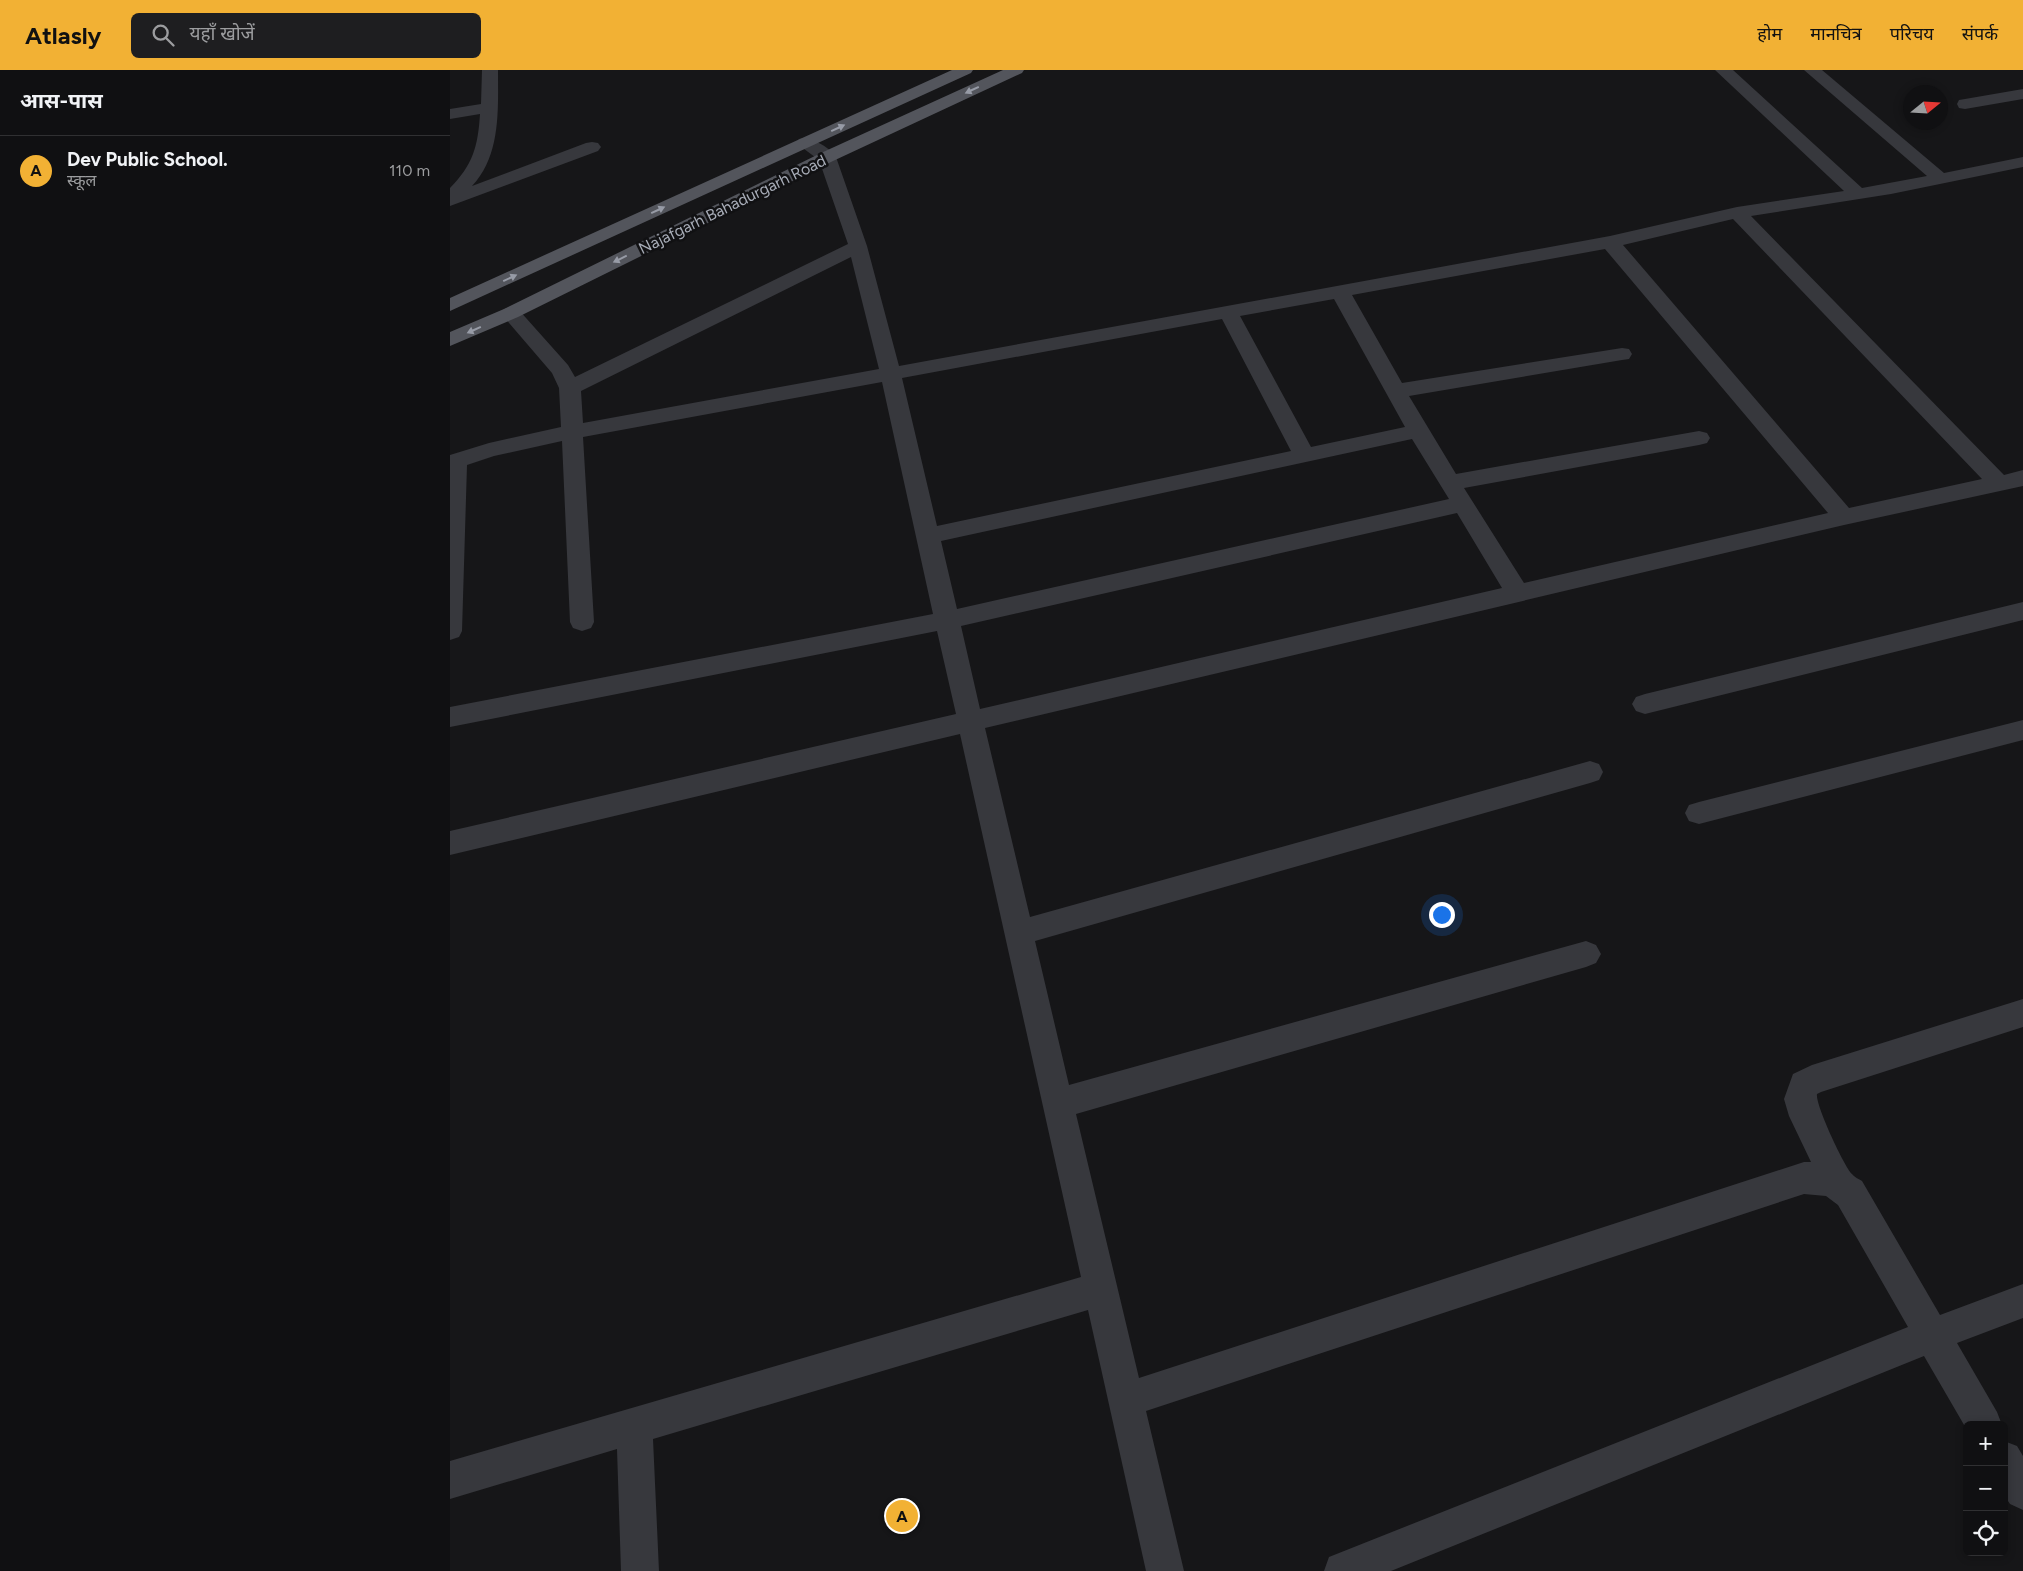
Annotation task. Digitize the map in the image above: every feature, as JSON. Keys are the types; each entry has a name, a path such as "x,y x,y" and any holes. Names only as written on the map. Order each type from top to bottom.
{"main road":[{"name":"Najafgarh Bahadurgarh Road","path":"450,340 511,313 966,70"},
{"name":"Najafgarh Bahadurgarh Road","path":"450,305 816,150 1016,70"}],"street":[{"path":"453,193 474,173 480,162 489,108 490,70"},
{"path":"1723,70 1858,194"},
{"path":"1812,70 1941,178"},
{"path":"1965,104 2023,94"},
{"path":"450,114 489,108"},
{"path":"453,193 592,147"},
{"path":"816,150 858,246 891,375 1165,1571"},
{"path":"450,630 453,462 489,450 574,432 1610,242 1737,213 1858,194 2023,162"},
{"path":"2005,165 2023,180"},
{"path":"1737,213 2012,481"},
{"path":"1610,242 1844,517"},
{"path":"570,388 858,246"},
{"path":"1340,291 1418,431 1518,594"},
{"path":"1228,312 1304,455"},
{"path":"511,313 561,370 570,388 574,432 582,622"},
{"path":"1396,391 1622,354"},
{"path":"928,536 1418,431"},
{"path":"1450,483 1699,438"},
{"path":"450,842 1844,517 2012,481"},
{"path":"450,717 947,620 1463,504"},
{"path":"1645,704 2023,611"},
{"path":"1699,813 2023,730"},
{"path":"1019,933 1590,772"},
{"path":"1057,1104 1586,954"},
{"path":"1839,1184 1805,1116 1800,1099 1804,1085 1812,1080 2023,1013"},
{"path":"1125,1400 1804,1178 1821,1177 1839,1184 1850,1193 1982,1421"},
{"path":"450,1480 634,1424 1100,1289"},
{"path":"1343,1571 1932,1335 2023,1301"},
{"path":"634,1424 640,1571"},
{"path":"2008,1466 2023,1491"}],"place":[{"name":"Dev Public School.","path":"902,1516"}]}
